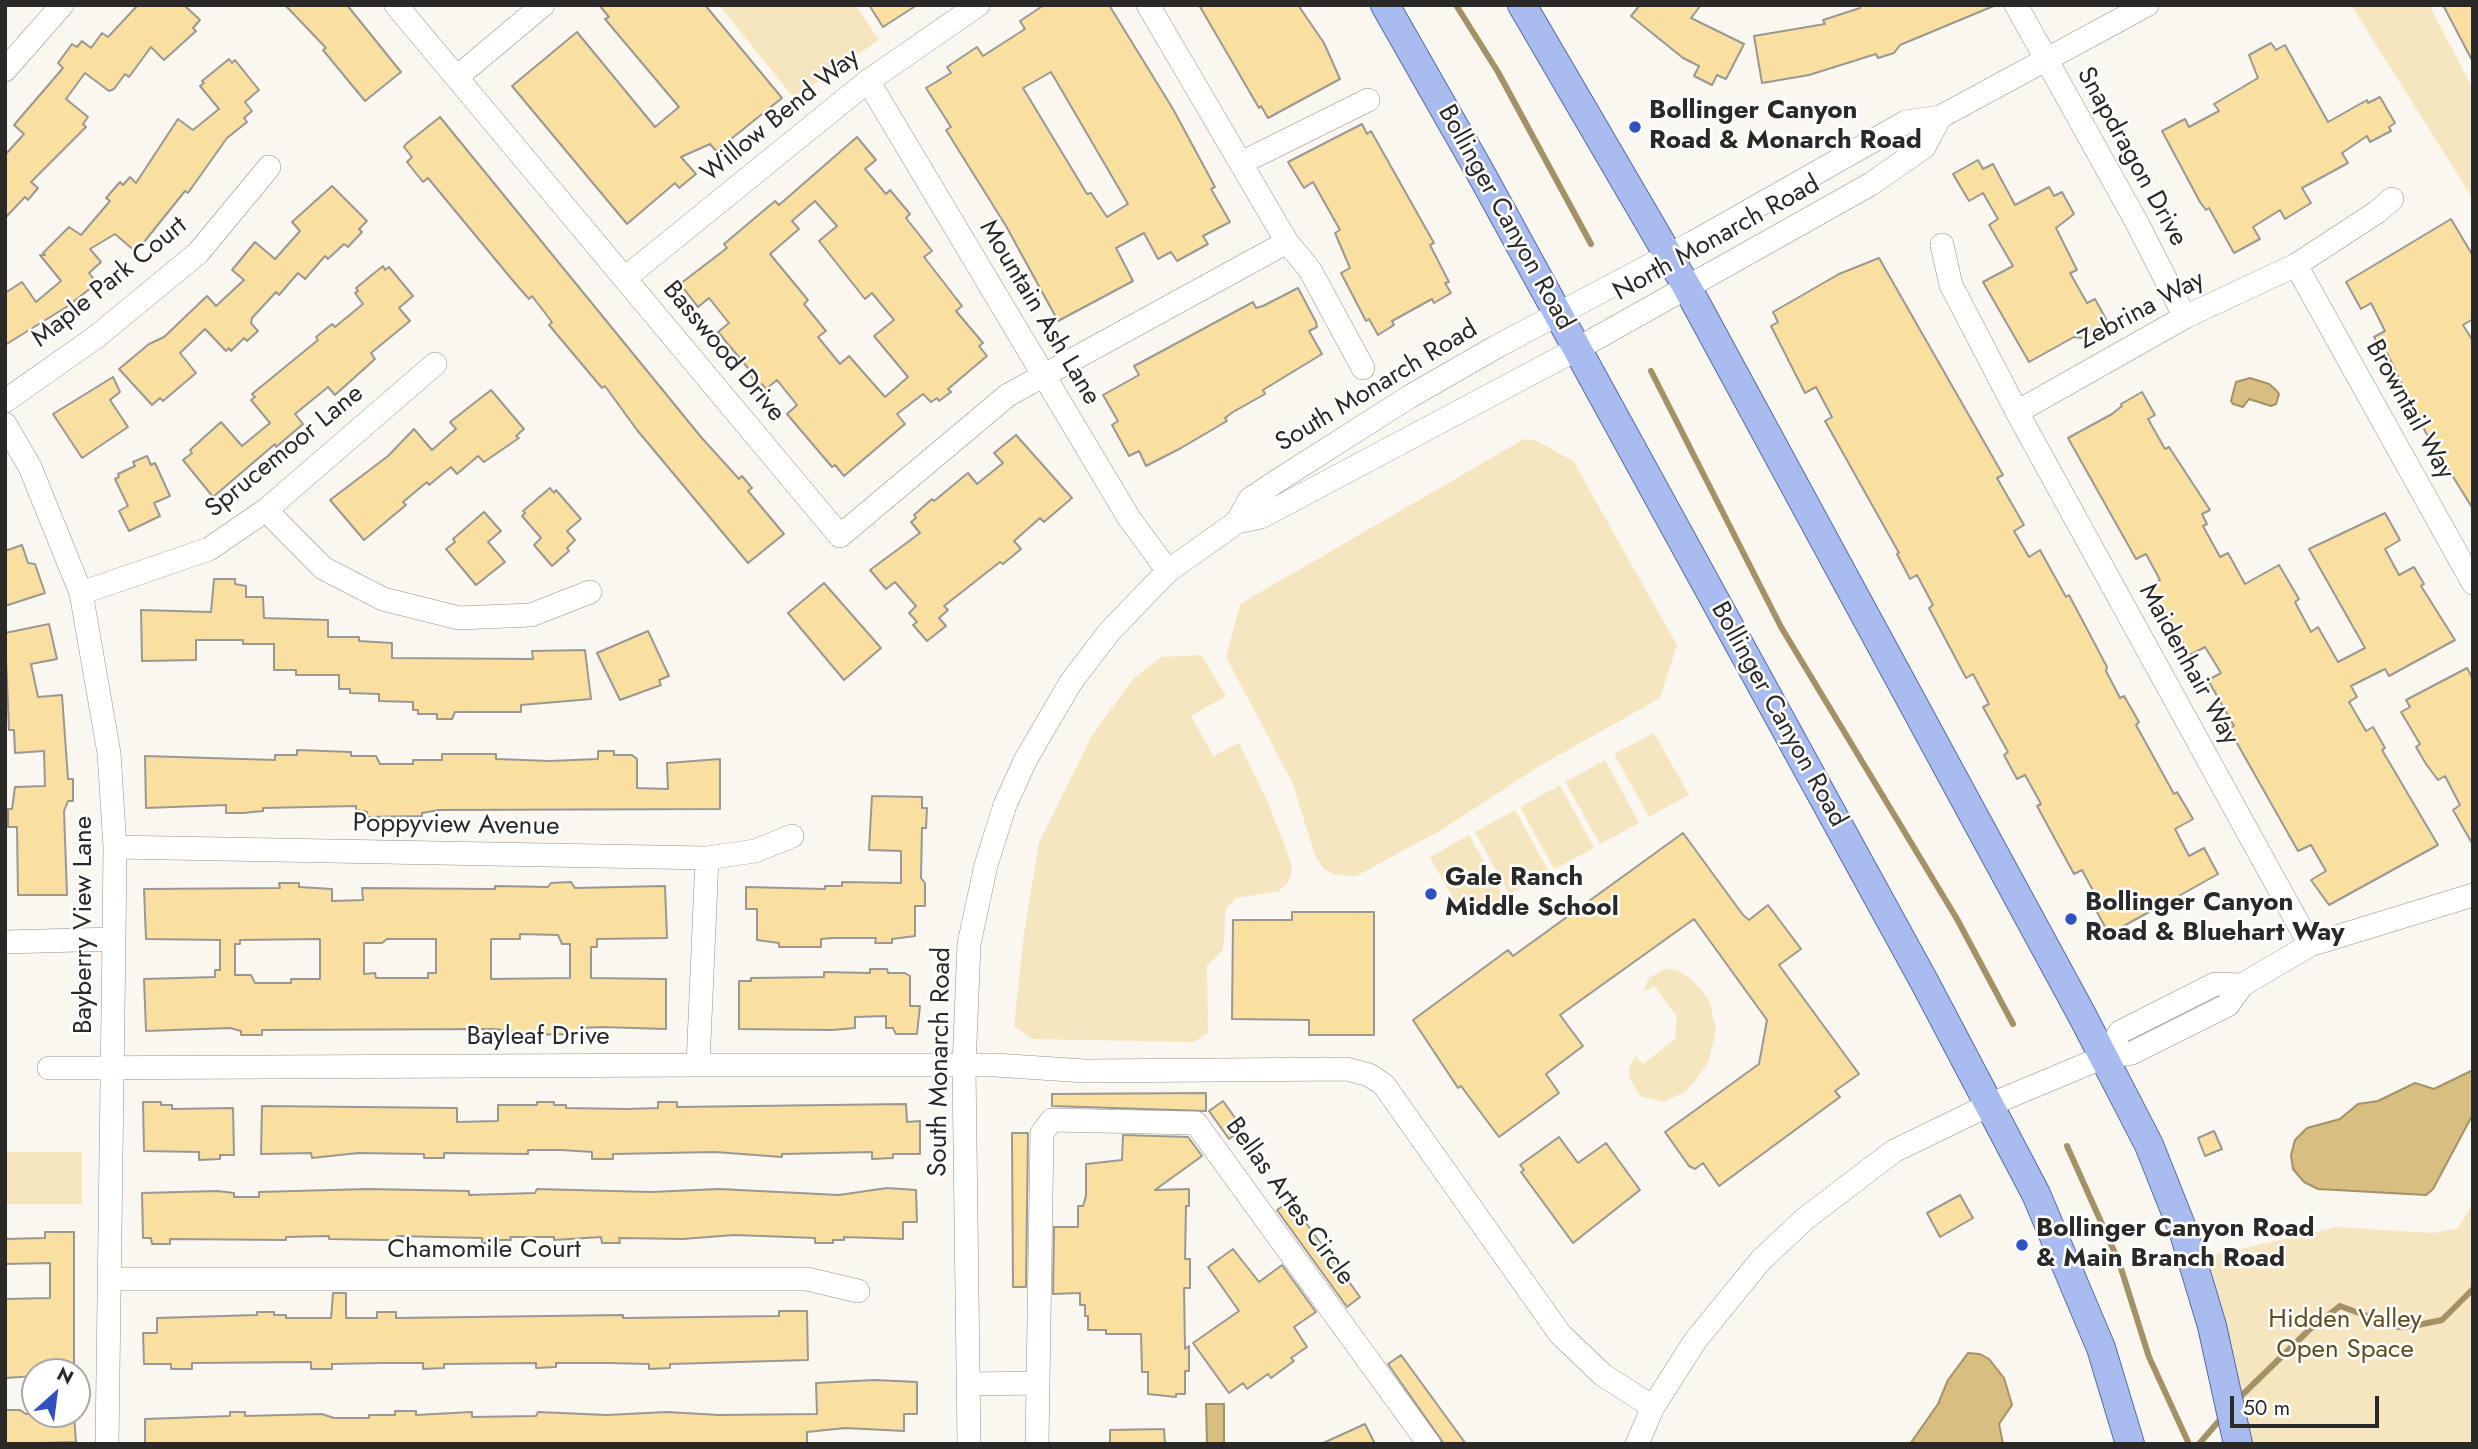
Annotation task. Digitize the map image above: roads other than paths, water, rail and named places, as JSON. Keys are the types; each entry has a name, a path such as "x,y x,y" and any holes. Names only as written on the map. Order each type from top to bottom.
{"main road":[{"name":"Bollinger Canyon Road","path":"1385,5 1919,971 2036,1194 2101,1348 2130,1444"},
{"path":"1522,5 1688,289 2104,1056 2149,1145 2184,1233 2211,1326 2238,1444"}],"street":[{"path":"5,70 62,5"},
{"name":"Basswood Drive","path":"396,5 840,536 1008,395 1044,376"},
{"path":"457,77 543,5"},
{"name":"Willow Bend Way","path":"625,278 868,81 978,5"},
{"path":"1148,5 1287,242 1310,271 1363,368"},
{"name":"Snapdragon Drive","path":"2016,5 2185,317"},
{"name":"North Monarch Road","path":"1558,314 1906,122 1940,117 2147,5"},
{"name":"Mountain Ash Lane","path":"868,81 1129,519 1168,571"},
{"path":"1241,163 1368,100"},
{"name":"North Monarch Road","path":"1577,349 1871,184 1924,147 1940,117"},
{"name":"Maple Park Court","path":"5,401 96,337 198,253 269,167"},
{"name":"Zebrina Way","path":"2017,412 2185,317 2296,265 2392,199"},
{"path":"1044,376 1287,242"},
{"name":"Maidenhair Way","path":"1942,244 1951,285 2017,412 2310,945"},
{"name":"Browntail Way","path":"2296,265 2473,583"},
{"name":"South Monarch Road","path":"969,1444 964,1067 969,944 994,834 1026,759 1071,682 1110,631 1168,571 1237,522 1251,499 1338,440 1558,314"},
{"name":"South Monarch Road","path":"1237,522 1261,517 1577,349"},
{"name":"Sprucemoor Lane","path":"81,593 209,549 266,510 435,364"},
{"name":"Bayberry View Lane","path":"5,424 30,467 81,593 109,753 115,847 107,1444"},
{"path":"266,510 323,568 383,599 459,618 531,615 590,592"},
{"name":"Poppyview Avenue","path":"115,847 707,858 755,851 792,836"},
{"path":"698,1065 707,858"},
{"path":"1637,1444 1653,1408 1695,1341 1761,1260 1806,1218 1894,1151 1989,1105 2104,1056 2132,1053 2228,1005 2242,985 2310,945 2473,895"},
{"path":"5,942 114,939"},
{"name":"Bayleaf Drive","path":"49,1068 995,1065 1085,1071 1347,1069 1368,1075 1384,1085 1560,1334 1603,1375 1653,1408"},
{"name":"Bellas Artes Circle","path":"1037,1444 1042,1133 1052,1120 1196,1123 1429,1444"},
{"name":"Chamomile Court","path":"109,1279 807,1279 858,1291"},
{"path":"970,1384 1038,1383"}],"waterway":[{"path":"1456,5 1498,72 1591,244"},
{"path":"1651,371 1781,627 1957,919 2013,1024"},
{"path":"2067,1146 2119,1262 2149,1357 2189,1444"},
{"path":"2238,1399 2309,1330 2340,1306 2397,1327 2418,1325 2442,1320 2473,1289"},
{"path":"2199,1444 2224,1415"}],"place":[{"name":"Bollinger Canyon Road & Monarch Road","path":"1635,127"},
{"name":"Gale Ranch Middle School","path":"1431,894"},
{"name":"Bollinger Canyon Road & Bluehart Way","path":"2071,919"},
{"name":"Bollinger Canyon Road & Main Branch Road","path":"2022,1245"}],"park label":[{"name":"Hidden Valley Open Space","path":"2345,1336"}]}
